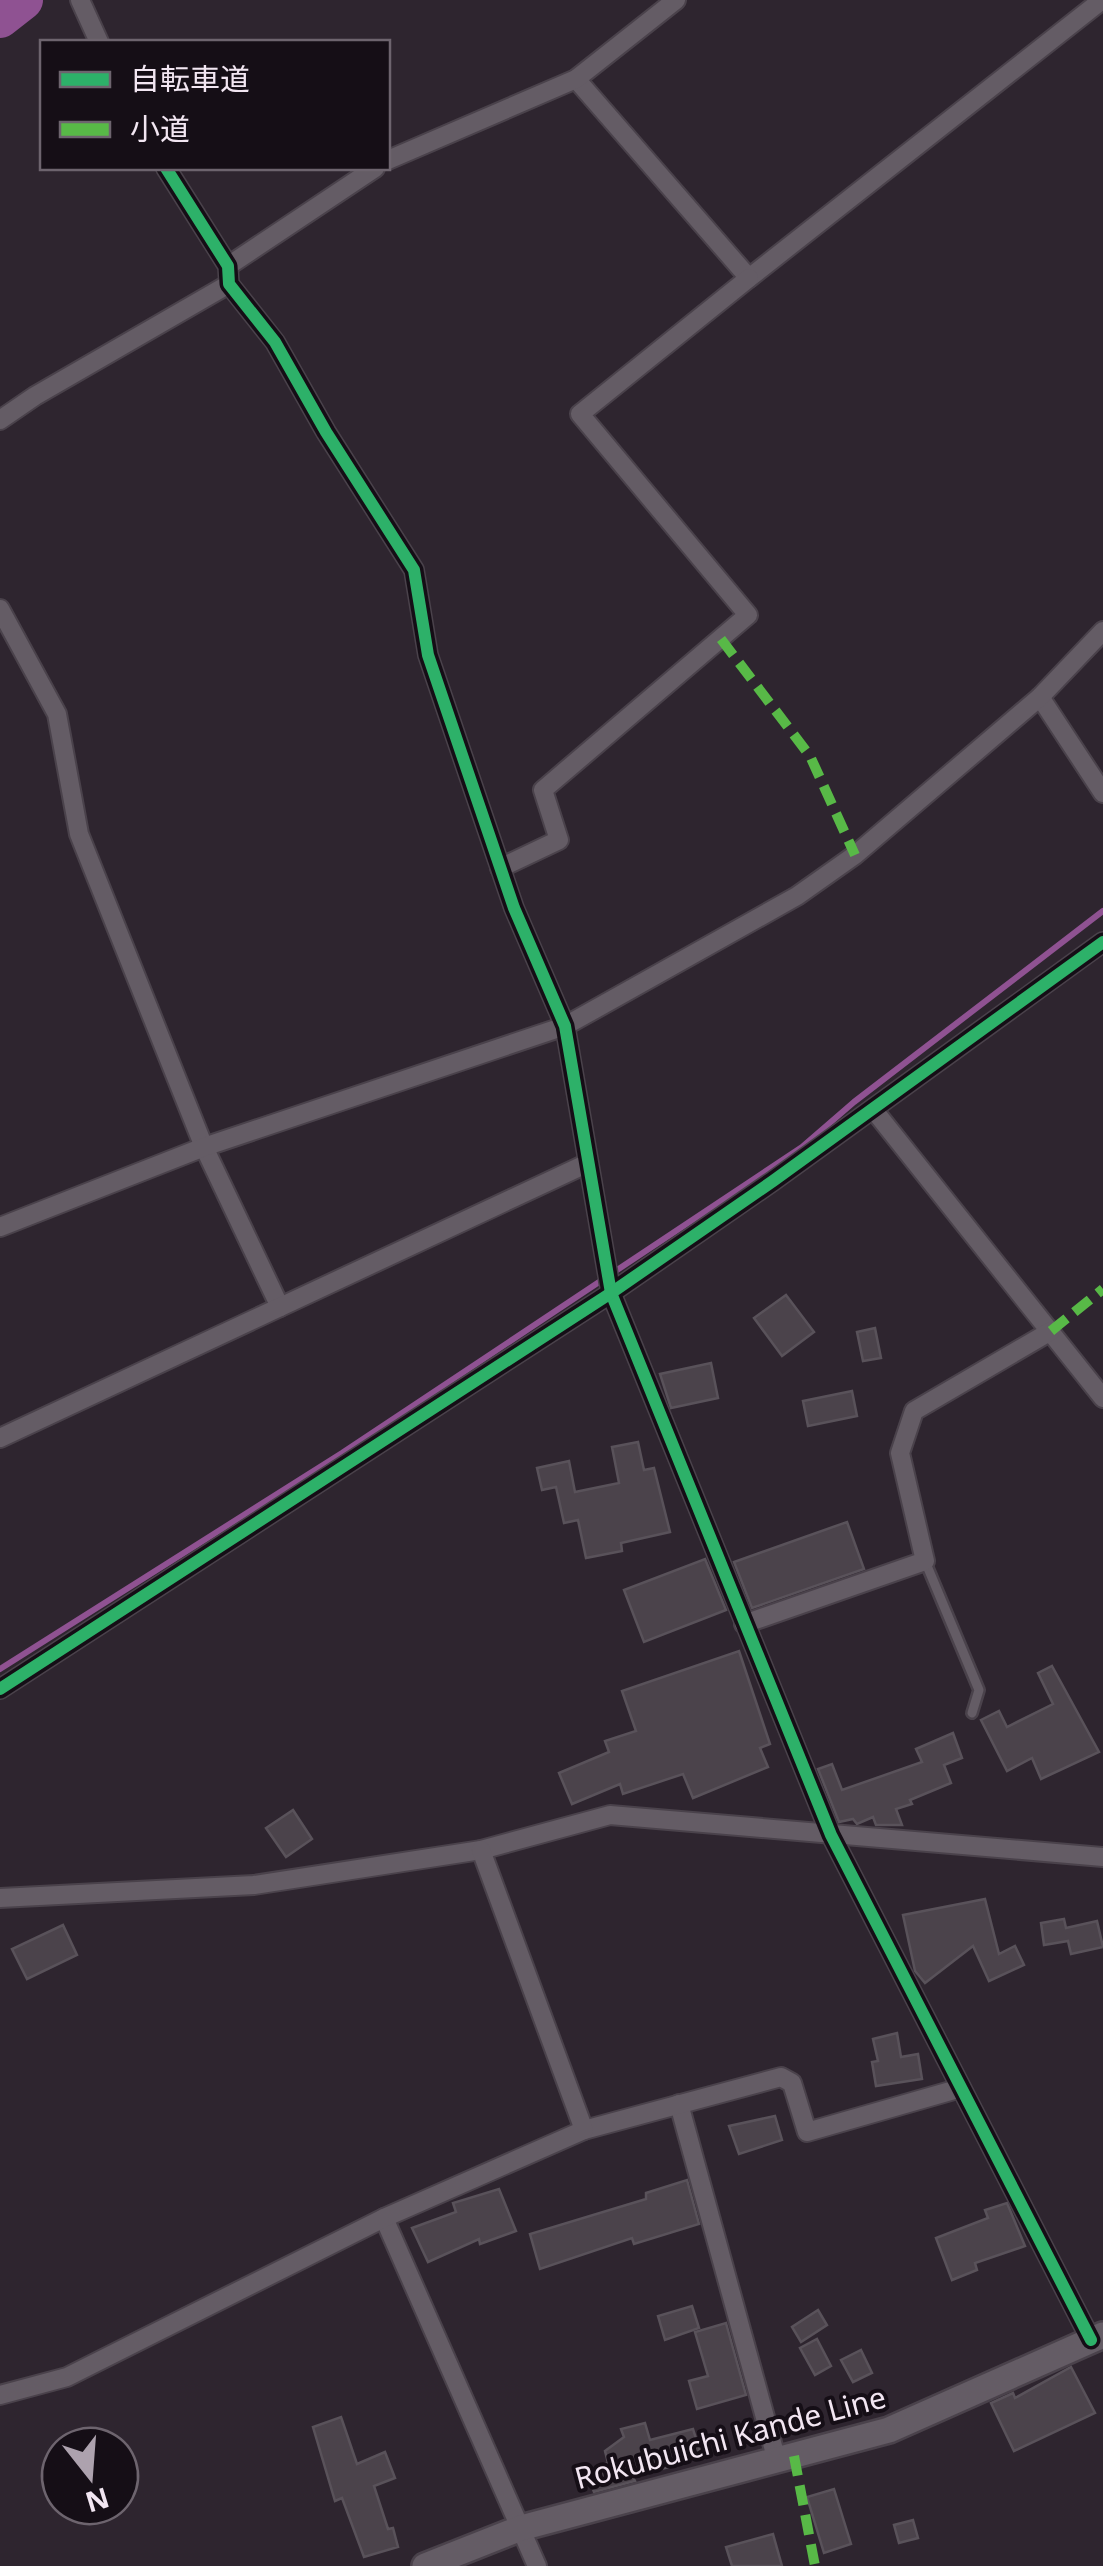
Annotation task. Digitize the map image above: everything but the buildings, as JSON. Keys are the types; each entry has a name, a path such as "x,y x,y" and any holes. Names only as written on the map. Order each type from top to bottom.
{"main road":[{"name":"Rokubuichi Kande Line","path":"425,2566 520,2528 889,2430 1097,2337"}],"street":[{"path":"80,0 99,40"},
{"path":"390,159 576,78 676,0"},
{"path":"500,868 559,840 544,790 748,615 580,414 1102,0"},
{"path":"576,78 749,278"},
{"path":"167,170 414,570 428,656 500,868 565,1026 611,1293 830,1835 961,2088 1097,2337"},
{"path":"0,420 229,275 371,170"},
{"path":"0,609 57,714 79,834 204,1148 280,1307"},
{"path":"0,1227 204,1148 565,1026 798,896 855,855 1040,697 1103,630"},
{"path":"1040,697 1103,793"},
{"path":"0,1689 611,1293 1103,942"},
{"path":"873,1108 1103,1398"},
{"path":"0,1438 588,1163"},
{"path":"744,1624 925,1562 900,1453 914,1411 1051,1331"},
{"path":"0,1898 254,1885 482,1850 610,1815 1103,1857"},
{"path":"482,1850 584,2130"},
{"path":"0,2395 67,2377 384,2218 584,2130 781,2077 792,2083 807,2132 961,2088"},
{"path":"679,2104 777,2461"},
{"path":"384,2218 537,2566"}],"lane":[{"path":"925,1562 979,1690 972,1713"}],"waterway":[{"path":"0,18 23,0"},
{"path":"0,1669 342,1453 802,1147 854,1102 1103,911"}],"marked path":[{"path":"721,639 810,756 855,855"},
{"path":"1051,1331 1103,1289"},
{"path":"794,2456 815,2566"}],"cycle path":[{"path":"167,170 228,266 229,284 275,342 326,432 414,570 428,655 514,908 565,1026 611,1293 831,1835 1091,2340"},
{"path":"0,1689 611,1293 1103,942"}]}
